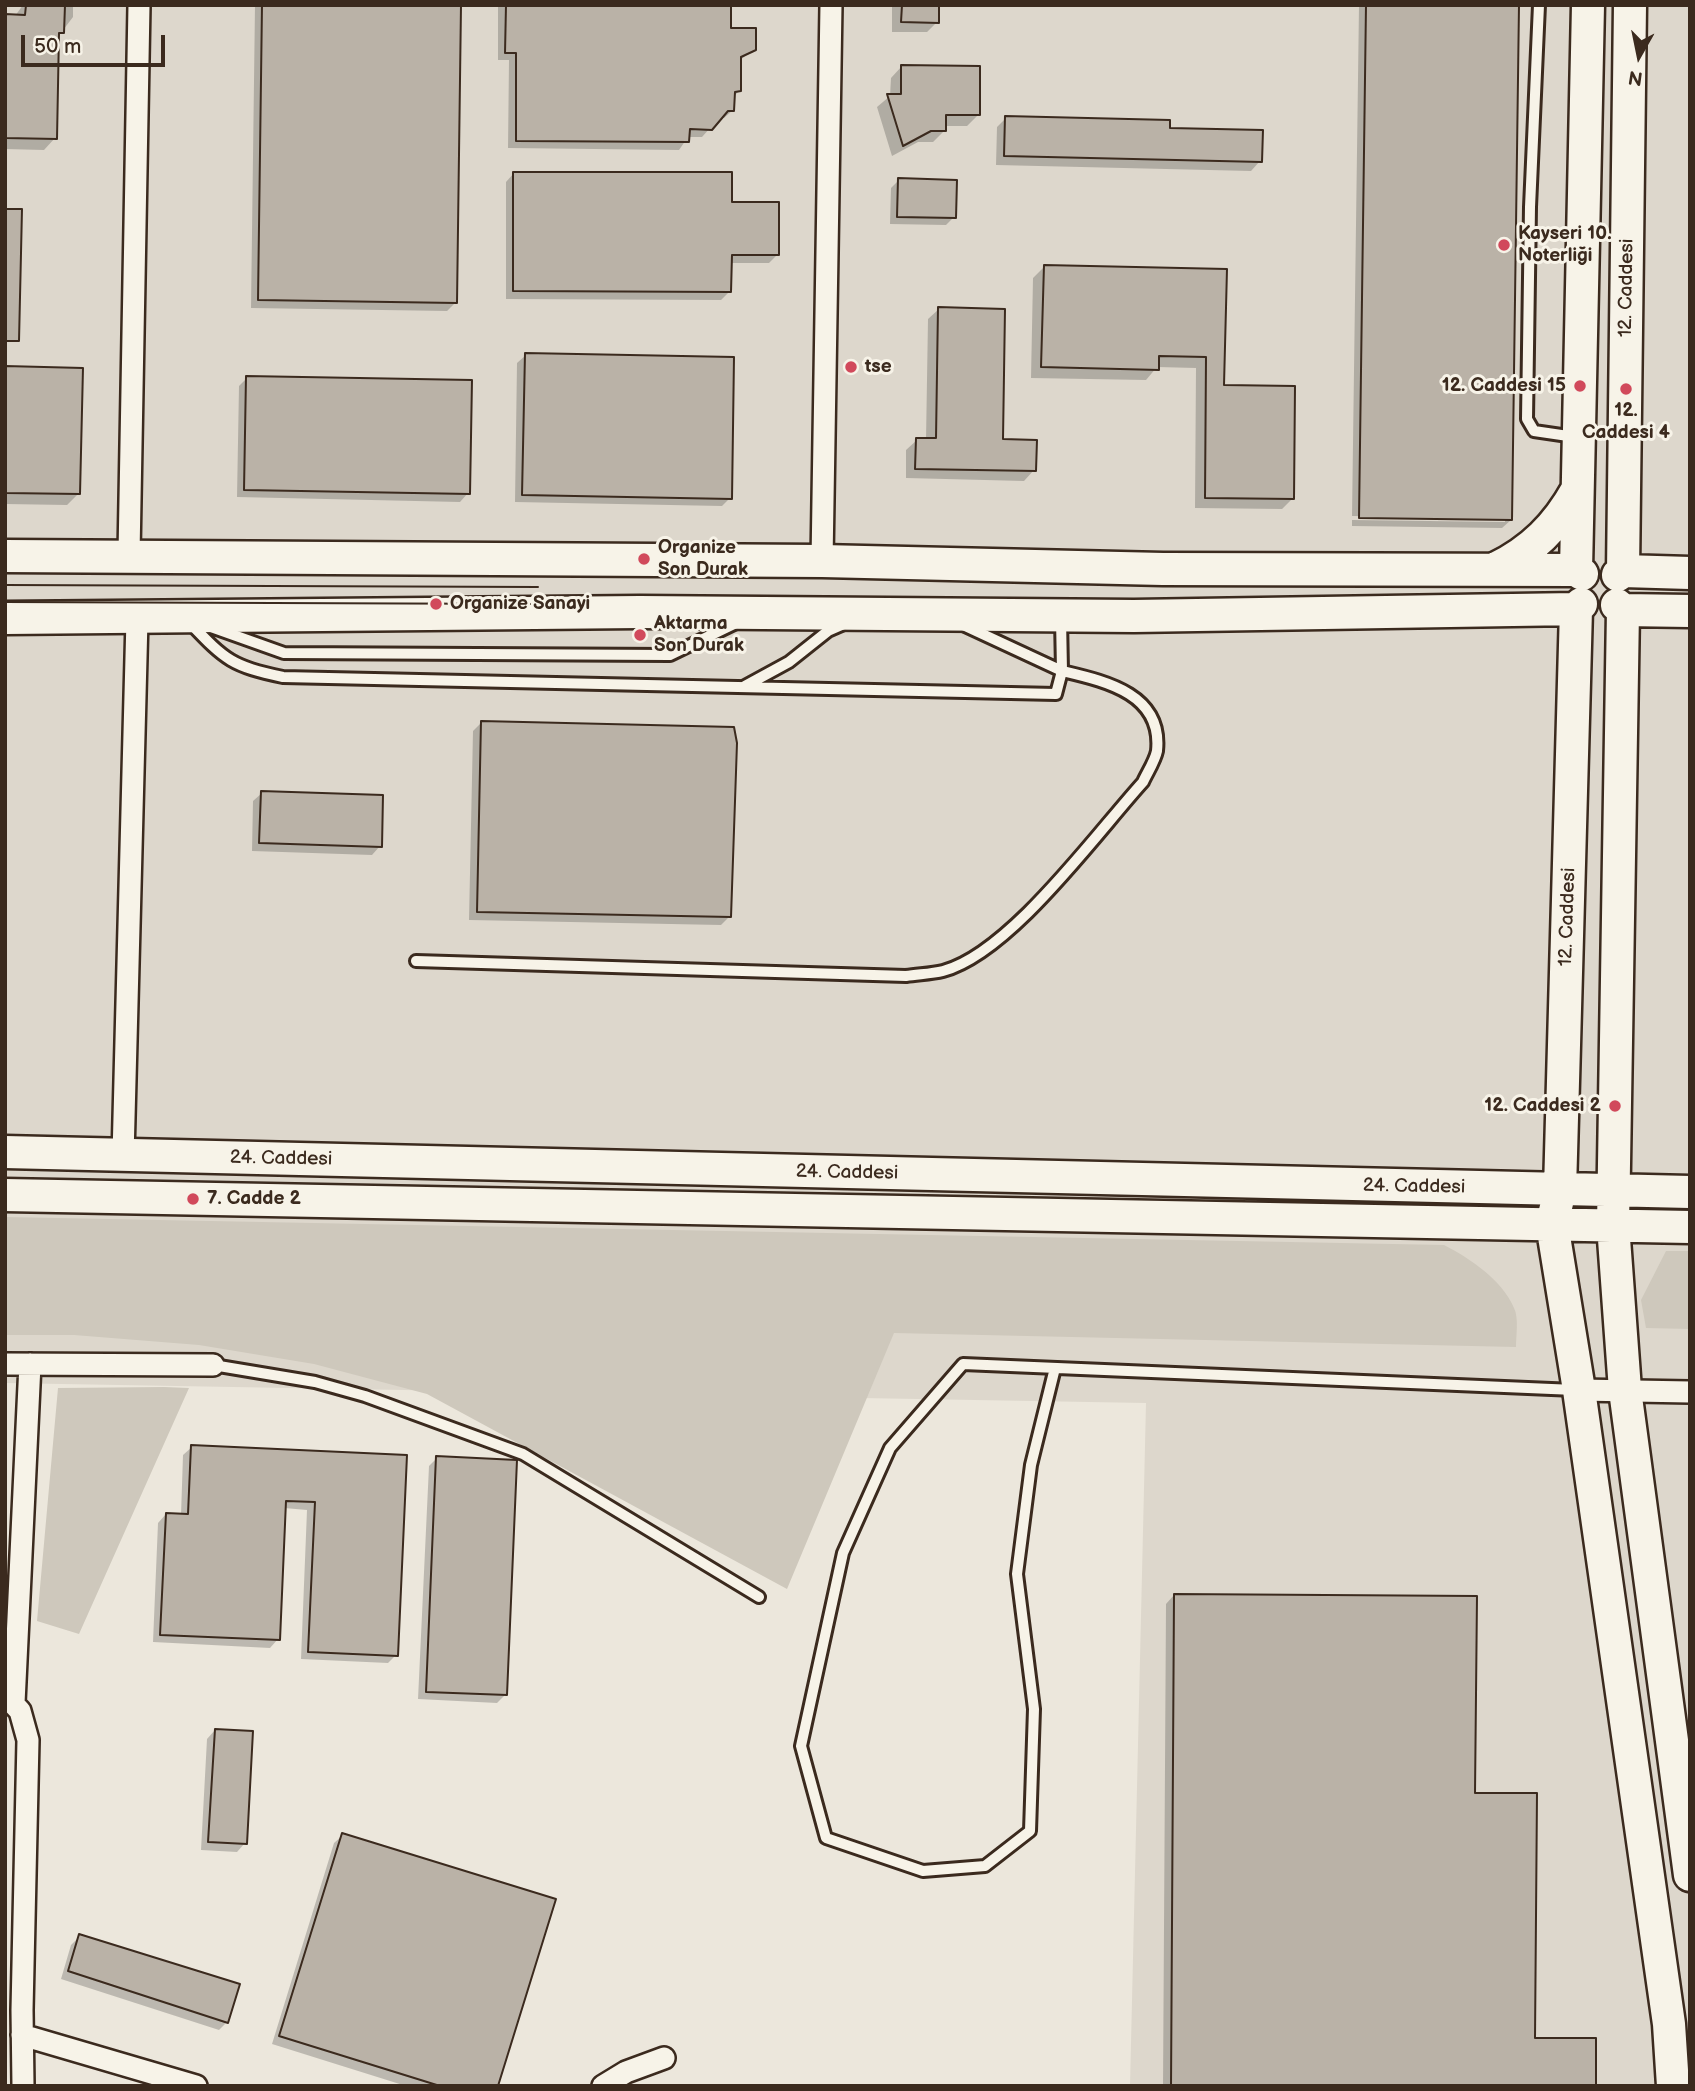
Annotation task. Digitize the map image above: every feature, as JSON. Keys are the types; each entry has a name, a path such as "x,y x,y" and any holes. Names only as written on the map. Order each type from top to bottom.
{"street":[{"path":"129,554 139,5"},
{"path":"822,561 831,5"},
{"name":"12. Caddesi","path":"1552,1224 1560,1190 1579,589 1578,489 1588,5"},
{"name":"12. Caddesi","path":"1630,5 1613,1225 1625,1390 1690,1875"},
{"path":"1495,569 1542,539 1562,515 1578,489"},
{"path":"5,556 129,554 822,561 1163,569 1495,569 1579,589"},
{"path":"5,618 756,613 1062,615 1579,589 1596,567 1612,570 1620,590"},
{"path":"1620,590 1690,573"},
{"path":"1620,590 1690,611"},
{"path":"123,1156 137,619"},
{"name":"24. Caddesi","path":"5,1153 1690,1192"},
{"name":"24. Caddesi","path":"5,1195 1690,1227"},
{"path":"1552,1224 1683,2024 1673,2086"},
{"path":"5,1364 214,1365"},
{"path":"23,2086 22,2035 13,2008 28,1740 24,1720 9,1699 30,1364"},
{"path":"1580,1390 1690,1392"},
{"path":"22,2035 196,2086"},
{"path":"603,2086 626,2072 664,2058"}],"lane":[{"path":"1539,5 1530,207 1527,419 1534,430 1579,438"},
{"path":"185,618 284,653 670,655 756,613"},
{"path":"743,687 789,662 828,631 871,614"},
{"path":"416,961 906,976 943,971 981,953 1010,932 1143,782 1157,752 1155,727 1141,701 1115,684 1062,671 942,614"},
{"path":"185,618 219,653 242,668 283,677 1056,694 1062,671 1062,615"},
{"path":"1055,1368 1031,1465 1017,1574 1034,1709 1030,1831 985,1866 923,1871 826,1838 801,1746 843,1553 890,1448 963,1364 1580,1390"},
{"path":"214,1365 290,1377 365,1395 523,1454 759,1597"}],"shaded area":[{"path":"5,5 1690,5 1690,2086 1130,2086 1146,1403 5,1383"},
{"path":"5,1217 1444,1245 1485,1271 1502,1288 1514,1308 1516,1347 894,1333 787,1589 427,1394 314,1364 199,1345 74,1335 5,1335"},
{"path":"1666,1251 1690,1251 1690,1329 1646,1328 1641,1300"},
{"path":"58,1388 189,1388 79,1634 37,1621"}],"building":[{"path":"26,5 65,5 64,33 59,33 57,139 5,138 5,14 25,15"},
{"path":"262,5 461,5 457,303 258,300"},
{"path":"506,5 731,5 731,28 756,28 756,50 741,57 741,91 735,92 734,111 728,111 712,130 690,129 689,142 516,141 516,53 505,53"},
{"path":"902,5 939,5 939,23 901,22"},
{"path":"1366,5 1519,5 1512,520 1359,518"},
{"path":"901,65 980,66 980,115 946,115 946,131 931,131 903,146 887,94 901,94"},
{"path":"1005,116 1170,120 1170,128 1263,130 1262,162 1004,156"},
{"path":"513,172 732,172 732,202 779,202 779,255 732,255 731,292 513,291"},
{"path":"898,178 957,180 956,218 897,217"},
{"path":"5,209 22,209 19,341 5,341"},
{"path":"1044,265 1227,269 1224,385 1295,386 1294,499 1205,498 1206,357 1159,356 1159,370 1041,367"},
{"path":"938,307 1005,309 1003,439 1037,440 1036,471 915,469 916,438 936,438"},
{"path":"525,353 734,357 732,499 522,495"},
{"path":"5,366 83,368 80,494 5,493"},
{"path":"246,376 472,380 470,494 244,490"},
{"path":"481,721 734,727 737,743 731,917 477,912"},
{"path":"261,791 383,795 382,847 259,843"},
{"path":"191,1445 407,1455 398,1656 308,1652 315,1502 286,1501 280,1640 160,1635 166,1513 188,1514"},
{"path":"436,1456 517,1460 507,1695 426,1692"},
{"path":"1174,1594 1477,1596 1475,1793 1537,1793 1535,2038 1596,2038 1596,2086 1171,2086"},
{"path":"215,1729 253,1731 247,1844 208,1842"},
{"path":"342,1833 556,1899 498,2086 440,2086 279,2036"},
{"path":"79,1934 240,1984 228,2023 68,1971"}],"tram line":[{"path":"5,585 538,587"},
{"path":"5,602 540,604"}],"place":[{"name":"Kayseri 10. Noterliği","path":"1504,245"},
{"name":"tse","path":"851,367"},
{"name":"12. Caddesi 15","path":"1580,386"},
{"name":"12. Caddesi 4","path":"1626,389"},
{"name":"Organize Son Durak","path":"644,559"},
{"name":"Organize Sanayi","path":"436,604"},
{"name":"Aktarma Son Durak","path":"640,635"},
{"name":"12. Caddesi 2","path":"1615,1106"},
{"name":"7. Cadde 2","path":"193,1199"}]}
